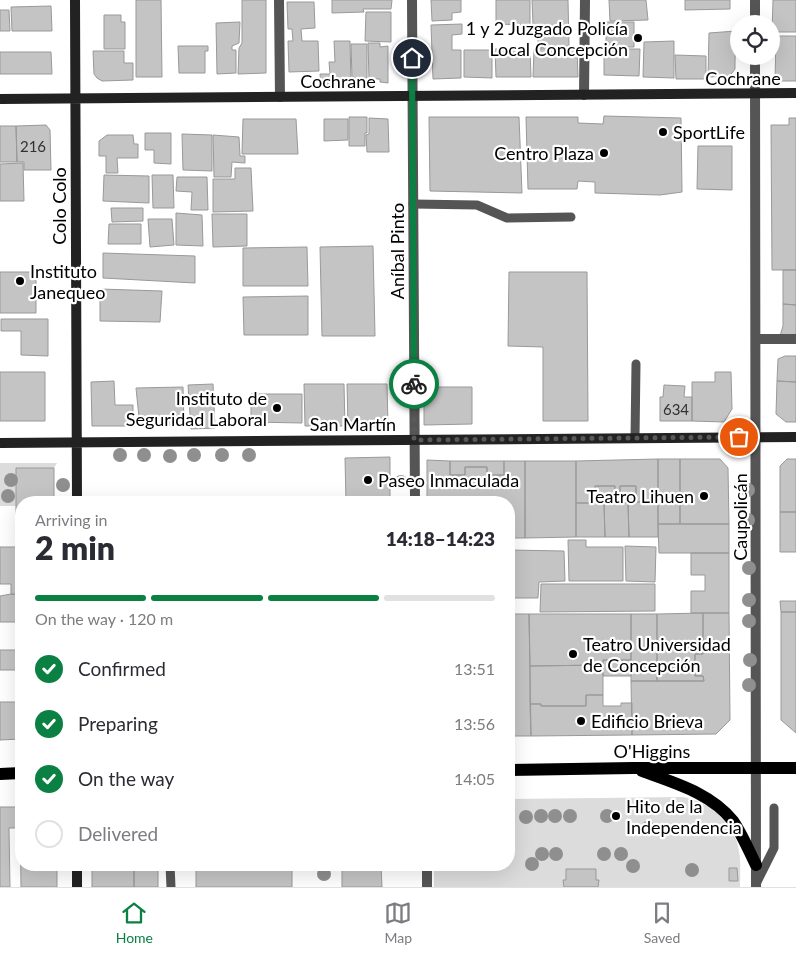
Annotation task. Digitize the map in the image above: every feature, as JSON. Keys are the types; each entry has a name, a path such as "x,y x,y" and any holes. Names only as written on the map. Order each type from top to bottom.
{"main road":[{"path":"633,768 684,786 720,808 733,821 756,865"},
{"name":"O'Higgins","path":"515,770 796,768"},
{"path":"515,775 524,770"},
{"path":"0,774 15,774"}],"street":[{"name":"Colo Colo","path":"75,0 77,496"},
{"path":"279,0 280,97"},
{"name":"Aníbal Pinto","path":"412,0 415,496"},
{"path":"584,95 585,0"},
{"path":"755,0 755,15"},
{"name":"Caupolicán","path":"755,65 756,885"},
{"name":"Cochrane","path":"0,99 796,94"},
{"path":"756,339 796,339"},
{"name":"San Martín","path":"0,443 796,436"},
{"path":"77,871 77,887"},
{"path":"427,871 428,887"}],"lane":[{"path":"413,204 477,205 508,218 571,217"},
{"path":"635,438 636,364"},
{"path":"756,885 774,848 774,808"},
{"path":"170,871 171,887"}],"shaded area":[{"path":"0,463 57,463 54,468 17,468 15,506 0,506"},
{"path":"683,797 693,800 720,815 732,831 739,851 740,887 434,887 434,871 515,871 515,799"}],"building":[{"path":"136,0 161,0 162,77 136,77"},
{"path":"242,0 266,0 266,73 238,74 239,48 242,43"},
{"path":"332,0 392,0 391,9 363,9 364,12 332,13"},
{"path":"431,0 461,0 461,12 452,13 452,20 432,21"},
{"path":"496,0 530,0 530,25 496,24"},
{"path":"532,0 568,0 569,46 538,48 538,25 533,25"},
{"path":"609,0 646,0 648,20 610,21"},
{"path":"685,0 730,0 730,9 685,10"},
{"path":"773,0 796,0 796,32 780,32 780,15 773,15"},
{"path":"287,2 314,2 315,28 301,29 302,41 318,41 319,71 289,72 288,41 293,41 292,29 288,29"},
{"path":"51,6 52,31 12,31 11,7"},
{"path":"0,10 9,10 10,31 0,31"},
{"path":"366,12 391,12 391,42 365,41"},
{"path":"104,15 121,15 121,22 125,22 125,49 104,49"},
{"path":"240,22 239,43 232,46 232,50 236,50 236,73 217,74 216,23"},
{"path":"606,22 634,22 634,47 606,47"},
{"path":"462,24 462,34 452,35 452,50 461,50 461,78 433,79 431,25"},
{"path":"730,31 730,65 735,65 735,69 729,76 708,77 709,33"},
{"path":"780,36 796,36 796,81 775,81 775,65 780,65"},
{"path":"334,41 350,41 351,84 321,85 320,74 330,74 329,62 335,62"},
{"path":"674,41 674,78 643,77 644,42"},
{"path":"368,43 380,43 380,47 388,46 388,83 380,82 380,79 369,79"},
{"path":"351,44 367,44 367,78 352,78"},
{"path":"178,46 208,46 208,51 205,51 205,73 179,73"},
{"path":"577,48 578,77 533,77 534,49"},
{"path":"495,49 530,49 531,77 496,77"},
{"path":"604,49 640,49 639,76 604,75"},
{"path":"464,50 492,50 492,78 464,77"},
{"path":"93,51 124,51 124,63 133,63 133,80 102,81 97,78 94,74"},
{"path":"0,52 51,52 52,74 0,74"},
{"path":"675,55 706,56 706,79 676,79"},
{"name":"Centro Plaza","path":"604,116 681,118 682,192 660,195 595,193 595,182 578,181 577,189 528,189 526,117 578,117 578,123 603,124"},
{"path":"349,117 367,117 365,146 349,146"},
{"path":"429,117 519,117 522,193 430,191"},
{"path":"369,118 388,119 389,152 367,152 366,135 369,134"},
{"path":"789,118 796,118 796,270 772,270 771,125 789,125"},
{"path":"243,119 296,119 298,154 242,154"},
{"path":"324,119 348,119 348,140 324,141"},
{"path":"46,125 50,130 51,170 24,170 24,162 17,162 16,126"},
{"path":"0,126 16,126 17,162 0,162"},
{"path":"145,133 171,133 171,164 154,163 154,150 145,150"},
{"path":"182,134 212,135 212,171 183,170"},
{"path":"107,135 133,135 134,144 138,144 138,158 117,158 118,173 106,173 106,156 99,156 99,141"},
{"path":"213,135 239,137 240,156 245,156 245,163 232,162 231,177 214,177"},
{"path":"698,146 732,146 732,190 697,189"},
{"path":"23,163 24,201 0,201 0,164"},
{"path":"235,168 251,168 253,211 213,212 213,179 235,179"},
{"path":"104,175 149,176 149,203 103,201"},
{"path":"152,175 173,175 174,208 153,208"},
{"path":"177,177 207,177 208,210 191,210 192,192 176,191"},
{"path":"111,208 143,208 143,221 112,222"},
{"path":"176,213 202,215 203,246 176,245"},
{"path":"212,214 247,214 247,246 213,247"},
{"path":"148,219 172,219 174,245 150,247"},
{"path":"109,224 141,224 141,244 108,244"},
{"path":"373,246 375,336 322,336 320,247"},
{"path":"307,247 308,286 243,286 243,248"},
{"path":"103,253 195,256 195,283 103,278"},
{"path":"783,270 796,270 796,305 783,304"},
{"path":"0,272 36,272 36,313 0,313"},
{"path":"509,272 587,272 588,421 543,421 543,347 508,346"},
{"path":"100,289 162,291 160,322 100,321"},
{"path":"308,296 308,335 244,335 243,297"},
{"path":"783,304 796,305 796,335 780,336 783,326"},
{"path":"1,319 48,319 48,356 21,355 21,331 1,331"},
{"path":"785,356 796,356 796,382 777,381 778,359"},
{"path":"0,372 45,372 45,421 0,421"},
{"path":"715,372 731,372 732,409 724,422 692,421 692,382 715,382"},
{"path":"114,381 115,405 133,405 133,426 92,426 91,382"},
{"path":"777,381 796,382 796,422 786,422 776,414"},
{"path":"213,384 215,428 191,429 188,385"},
{"path":"304,384 344,384 345,426 305,426"},
{"path":"347,384 387,384 388,426 348,426"},
{"path":"664,385 685,386 684,397 692,397 692,421 660,421 660,397 663,397"},
{"path":"183,387 184,424 140,427 136,388"},
{"path":"424,387 472,387 472,424 424,425"},
{"name":"Instituto de Seguridad Laboral","path":"251,394 302,394 302,423 251,422"},
{"name":"Paseo Inmaculada","path":"390,457 390,496 346,496 345,458"},
{"path":"658,459 658,502 636,502 636,486 620,486 620,503 628,503 629,537 605,537 604,503 615,502 615,486 595,486 595,503 576,503 576,461"},
{"path":"658,459 680,459 680,524 658,524"},
{"name":"Teatro Lihuen","path":"680,459 720,459 728,468 729,524 680,524"},
{"path":"787,459 796,459 796,512 780,512 780,466"},
{"path":"427,460 450,461 450,475 465,475 465,467 487,467 487,475 504,475 504,461 525,461 525,538 515,538 515,496 427,496"},
{"path":"450,461 504,461 504,475 487,475 487,467 465,467 465,475 450,475"},
{"path":"525,461 576,461 576,537 525,538"},
{"path":"16,468 54,468 54,496 16,496"},
{"path":"595,486 615,486 615,502 604,503 605,537 576,537 576,503 595,503"},
{"path":"620,486 636,486 636,502 658,502 658,537 629,537 628,503 620,503"},
{"path":"780,512 796,512 796,552 780,552"},
{"path":"658,524 729,524 729,553 659,553"},
{"path":"568,540 586,540 586,547 623,547 623,581 569,581"},
{"path":"625,546 656,547 655,582 626,581"},
{"path":"0,547 15,547 15,594 11,594 11,584 0,584"},
{"path":"515,550 564,551 565,581 539,582 538,598 515,598"},
{"path":"691,553 729,553 729,613 691,613 691,591 705,591 705,575 691,575"},
{"path":"541,584 655,584 655,611 540,612"},
{"path":"15,594 15,622 0,622 0,596"},
{"path":"780,601 796,601 796,612 781,612"},
{"path":"781,612 796,612 796,733 781,720"},
{"path":"703,613 729,613 730,720 716,734 632,735 631,681 704,681 703,676 695,676 695,654 703,654"},
{"path":"703,613 703,654 695,654 695,676 703,676 704,681 657,681 657,614"},
{"path":"515,614 529,614 531,736 515,736"},
{"path":"529,614 631,614 631,660 603,660 603,665 530,666"},
{"path":"631,614 657,614 657,681 631,681"},
{"path":"0,650 15,650 15,670 0,670"},
{"path":"603,660 631,660 631,676 603,676"},
{"path":"603,665 603,695 586,695 586,706 541,706 541,704 530,704 530,666"},
{"name":"Edificio Brieva","path":"586,695 603,695 603,706 621,706 621,703 632,703 632,735 531,736 530,704 541,704 541,706 586,706"},
{"path":"0,702 15,702 15,739 0,740"},
{"path":"0,807 15,807 15,828 9,828 10,887 0,887"},
{"path":"729,868 737,868 738,881 729,881"},
{"path":"566,869 596,869 596,880 599,880 598,887 564,887 563,880 566,880"},
{"path":"21,871 57,871 57,887 21,887"},
{"path":"92,871 134,871 134,887 92,887"},
{"path":"134,871 158,871 158,887 134,887"},
{"path":"196,871 292,871 292,887 196,887"},
{"path":"342,871 381,871 382,887 342,887"}],"way so far":[{"path":"414,384 414,440 739,437"}],"place":[{"name":"1 y 2 Juzgado Policía Local Concepción","path":"638,38"},
{"name":"SportLife","path":"663,132"},
{"name":"Centro Plaza","path":"604,153"},
{"name":"Instituto Janequeo","path":"20,281"},
{"name":"Instituto de Seguridad Laboral","path":"277,408"},
{"name":"Paseo Inmaculada","path":"368,480"},
{"name":"Teatro Lihuen","path":"704,496"},
{"name":"Teatro Universidad de Concepción","path":"573,654"},
{"name":"Edificio Brieva","path":"581,721"},
{"name":"Hito de la Independencia","path":"616,816"}],"route":[{"path":"412,58 414,384"}]}
